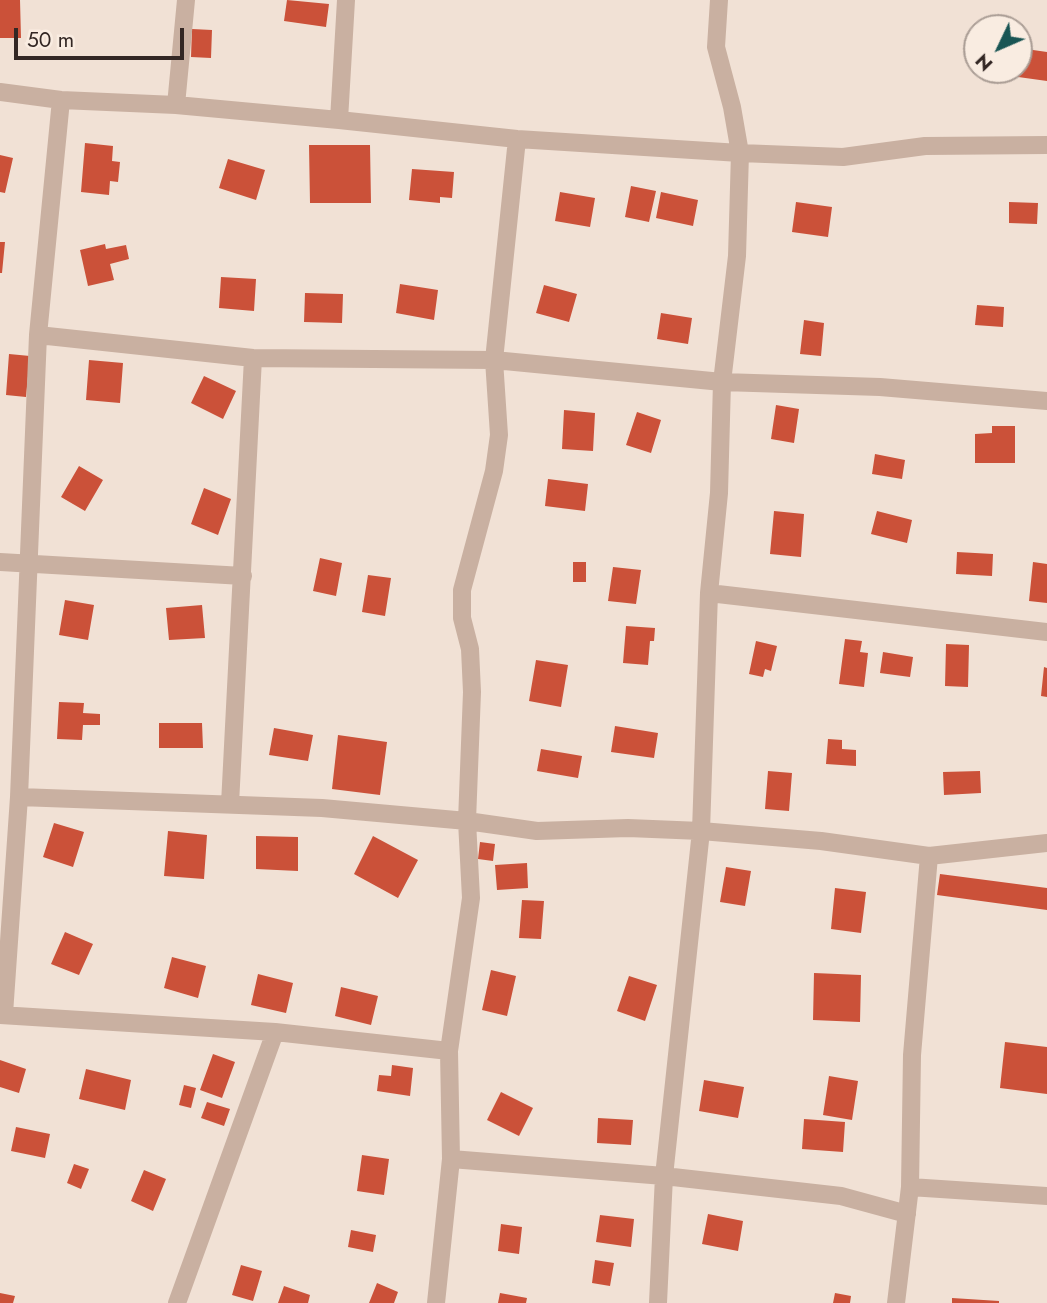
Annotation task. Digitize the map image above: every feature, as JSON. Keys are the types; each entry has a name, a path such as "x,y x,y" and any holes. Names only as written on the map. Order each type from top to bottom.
{"street":[{"path":"176,106 186,0"},
{"path":"339,120 346,0"},
{"path":"659,1303 664,1176 701,831 709,593 719,493 722,382 737,256 740,153 732,107 716,47 719,0"},
{"path":"0,92 61,100 176,106 339,120 517,139 740,153 843,157 925,146 1047,145"},
{"path":"61,100 38,335 19,797 2,1014 275,1032 449,1051"},
{"path":"436,1303 451,1159 449,1051 471,898 467,821 472,692 470,649 462,618 462,590 494,471 499,435 494,360 517,139"},
{"path":"38,335 253,358 494,360 722,382 880,387 1047,401"},
{"path":"230,804 253,358"},
{"path":"0,562 243,576"},
{"path":"709,593 1047,632"},
{"path":"19,797 322,808 467,821 537,831 628,828 701,831 821,841 929,856 1047,843"},
{"path":"896,1303 909,1187 912,1055 929,856"},
{"path":"177,1303 275,1032"},
{"path":"451,1159 664,1176 841,1196 907,1214"},
{"path":"909,1187 1047,1196"}],"building":[{"path":"0,0 20,0 21,38 0,38"},
{"path":"287,0 329,4 326,27 284,21"},
{"path":"192,29 212,30 211,58 191,57"},
{"path":"1033,50 1047,52 1047,81 1033,79"},
{"path":"85,143 113,146 112,161 120,162 118,182 110,181 109,195 81,192"},
{"path":"309,145 370,145 371,203 310,203"},
{"path":"0,155 13,158 5,193 0,192"},
{"path":"228,159 265,170 256,200 219,188"},
{"path":"412,169 454,172 452,198 440,197 440,203 409,200"},
{"path":"631,186 656,191 649,222 625,217"},
{"path":"560,192 595,198 590,227 555,221"},
{"path":"661,192 698,200 693,226 656,218"},
{"path":"796,202 832,207 828,237 792,232"},
{"path":"1009,202 1038,203 1037,224 1009,223"},
{"path":"0,242 5,242 2,273 0,273"},
{"path":"105,244 106,249 126,245 129,259 110,264 114,280 88,286 80,250"},
{"path":"221,277 256,279 254,311 219,308"},
{"path":"400,284 438,290 434,320 396,313"},
{"path":"544,285 577,294 569,322 536,313"},
{"path":"305,293 343,294 342,323 304,322"},
{"path":"977,305 1004,307 1003,327 975,325"},
{"path":"661,313 692,318 688,344 657,339"},
{"path":"804,320 824,323 821,356 800,354"},
{"path":"9,354 30,356 26,397 6,395"},
{"path":"89,360 123,363 120,403 86,400"},
{"path":"204,376 236,391 223,419 191,403"},
{"path":"776,405 799,409 794,443 771,439"},
{"path":"564,410 595,413 593,451 562,449"},
{"path":"637,412 661,420 651,453 626,445"},
{"path":"992,426 1015,426 1015,463 975,463 975,434 992,433"},
{"path":"875,454 905,460 902,479 872,474"},
{"path":"79,466 103,480 85,511 61,497"},
{"path":"548,479 588,484 585,511 545,506"},
{"path":"204,488 231,499 218,535 191,524"},
{"path":"774,511 804,514 801,557 770,554"},
{"path":"877,511 912,520 907,543 871,534"},
{"path":"957,552 993,554 992,576 956,574"},
{"path":"320,558 342,563 336,596 313,591"},
{"path":"573,562 586,562 586,582 573,582"},
{"path":"1033,562 1047,564 1047,603 1029,601"},
{"path":"613,567 641,570 636,604 608,601"},
{"path":"368,575 391,578 385,616 362,612"},
{"path":"65,600 94,605 88,640 59,635"},
{"path":"202,605 205,638 169,640 166,608"},
{"path":"626,626 655,628 654,641 650,641 648,665 623,663"},
{"path":"845,639 862,641 860,652 868,653 864,687 839,684"},
{"path":"756,641 777,646 771,671 765,669 763,677 749,674"},
{"path":"946,644 969,645 968,687 945,686"},
{"path":"883,652 913,657 910,677 880,673"},
{"path":"536,660 568,665 561,707 529,701"},
{"path":"1044,667 1047,668 1047,697 1041,696"},
{"path":"59,702 84,703 83,713 100,714 100,725 83,725 82,740 57,739"},
{"path":"159,723 202,723 203,748 159,748"},
{"path":"615,726 658,733 654,758 611,752"},
{"path":"274,728 313,735 308,761 269,755"},
{"path":"338,735 387,742 380,795 332,789"},
{"path":"828,739 842,740 842,749 856,750 856,766 826,764"},
{"path":"541,749 582,756 578,778 537,771"},
{"path":"768,771 792,773 789,811 765,809"},
{"path":"980,771 981,793 944,795 943,772"},
{"path":"54,823 84,832 73,867 43,857"},
{"path":"168,831 207,835 204,879 164,876"},
{"path":"256,836 298,837 298,871 256,869"},
{"path":"373,836 418,860 398,898 354,874"},
{"path":"480,842 495,844 493,861 478,859"},
{"path":"527,863 528,888 497,890 495,865"},
{"path":"726,867 751,871 745,906 720,902"},
{"path":"940,874 1047,888 1047,910 937,895"},
{"path":"835,888 866,892 861,933 831,929"},
{"path":"522,900 544,901 541,939 519,938"},
{"path":"65,932 93,944 79,975 51,964"},
{"path":"172,957 206,966 198,998 164,988"},
{"path":"491,970 516,976 507,1016 482,1010"},
{"path":"814,973 861,975 860,1022 813,1020"},
{"path":"258,974 293,983 286,1013 251,1005"},
{"path":"629,976 657,985 645,1021 617,1011"},
{"path":"341,987 378,996 371,1025 335,1016"},
{"path":"1005,1042 1047,1047 1047,1094 1000,1088"},
{"path":"213,1054 235,1062 222,1098 200,1090"},
{"path":"0,1060 26,1069 19,1093 0,1087"},
{"path":"392,1065 413,1068 410,1096 377,1091 379,1075 391,1076"},
{"path":"86,1069 131,1080 125,1110 79,1099"},
{"path":"829,1076 858,1081 852,1120 823,1115"},
{"path":"704,1080 744,1087 738,1118 699,1111"},
{"path":"184,1085 196,1088 191,1108 179,1105"},
{"path":"501,1092 533,1108 519,1136 487,1120"},
{"path":"207,1102 230,1109 224,1126 201,1118"},
{"path":"598,1118 633,1120 631,1145 597,1143"},
{"path":"804,1119 845,1122 843,1152 802,1149"},
{"path":"16,1127 50,1134 45,1158 11,1151"},
{"path":"362,1155 389,1159 384,1195 357,1191"},
{"path":"74,1164 89,1169 81,1189 67,1183"},
{"path":"144,1170 166,1179 153,1211 131,1201"},
{"path":"708,1214 743,1221 738,1251 702,1244"},
{"path":"600,1215 634,1219 631,1247 596,1242"},
{"path":"501,1224 522,1227 519,1254 498,1251"},
{"path":"351,1230 376,1235 373,1252 348,1247"},
{"path":"595,1260 614,1263 610,1286 592,1283"},
{"path":"241,1265 262,1271 253,1301 232,1295"},
{"path":"377,1283 398,1292 394,1303 369,1303"},
{"path":"284,1286 310,1295 308,1303 278,1303"},
{"path":"0,1293 15,1296 13,1303 0,1303"},
{"path":"500,1293 527,1298 526,1303 498,1303"},
{"path":"835,1293 851,1296 850,1303 833,1303"},
{"path":"952,1298 999,1301 999,1303 952,1303"}]}
